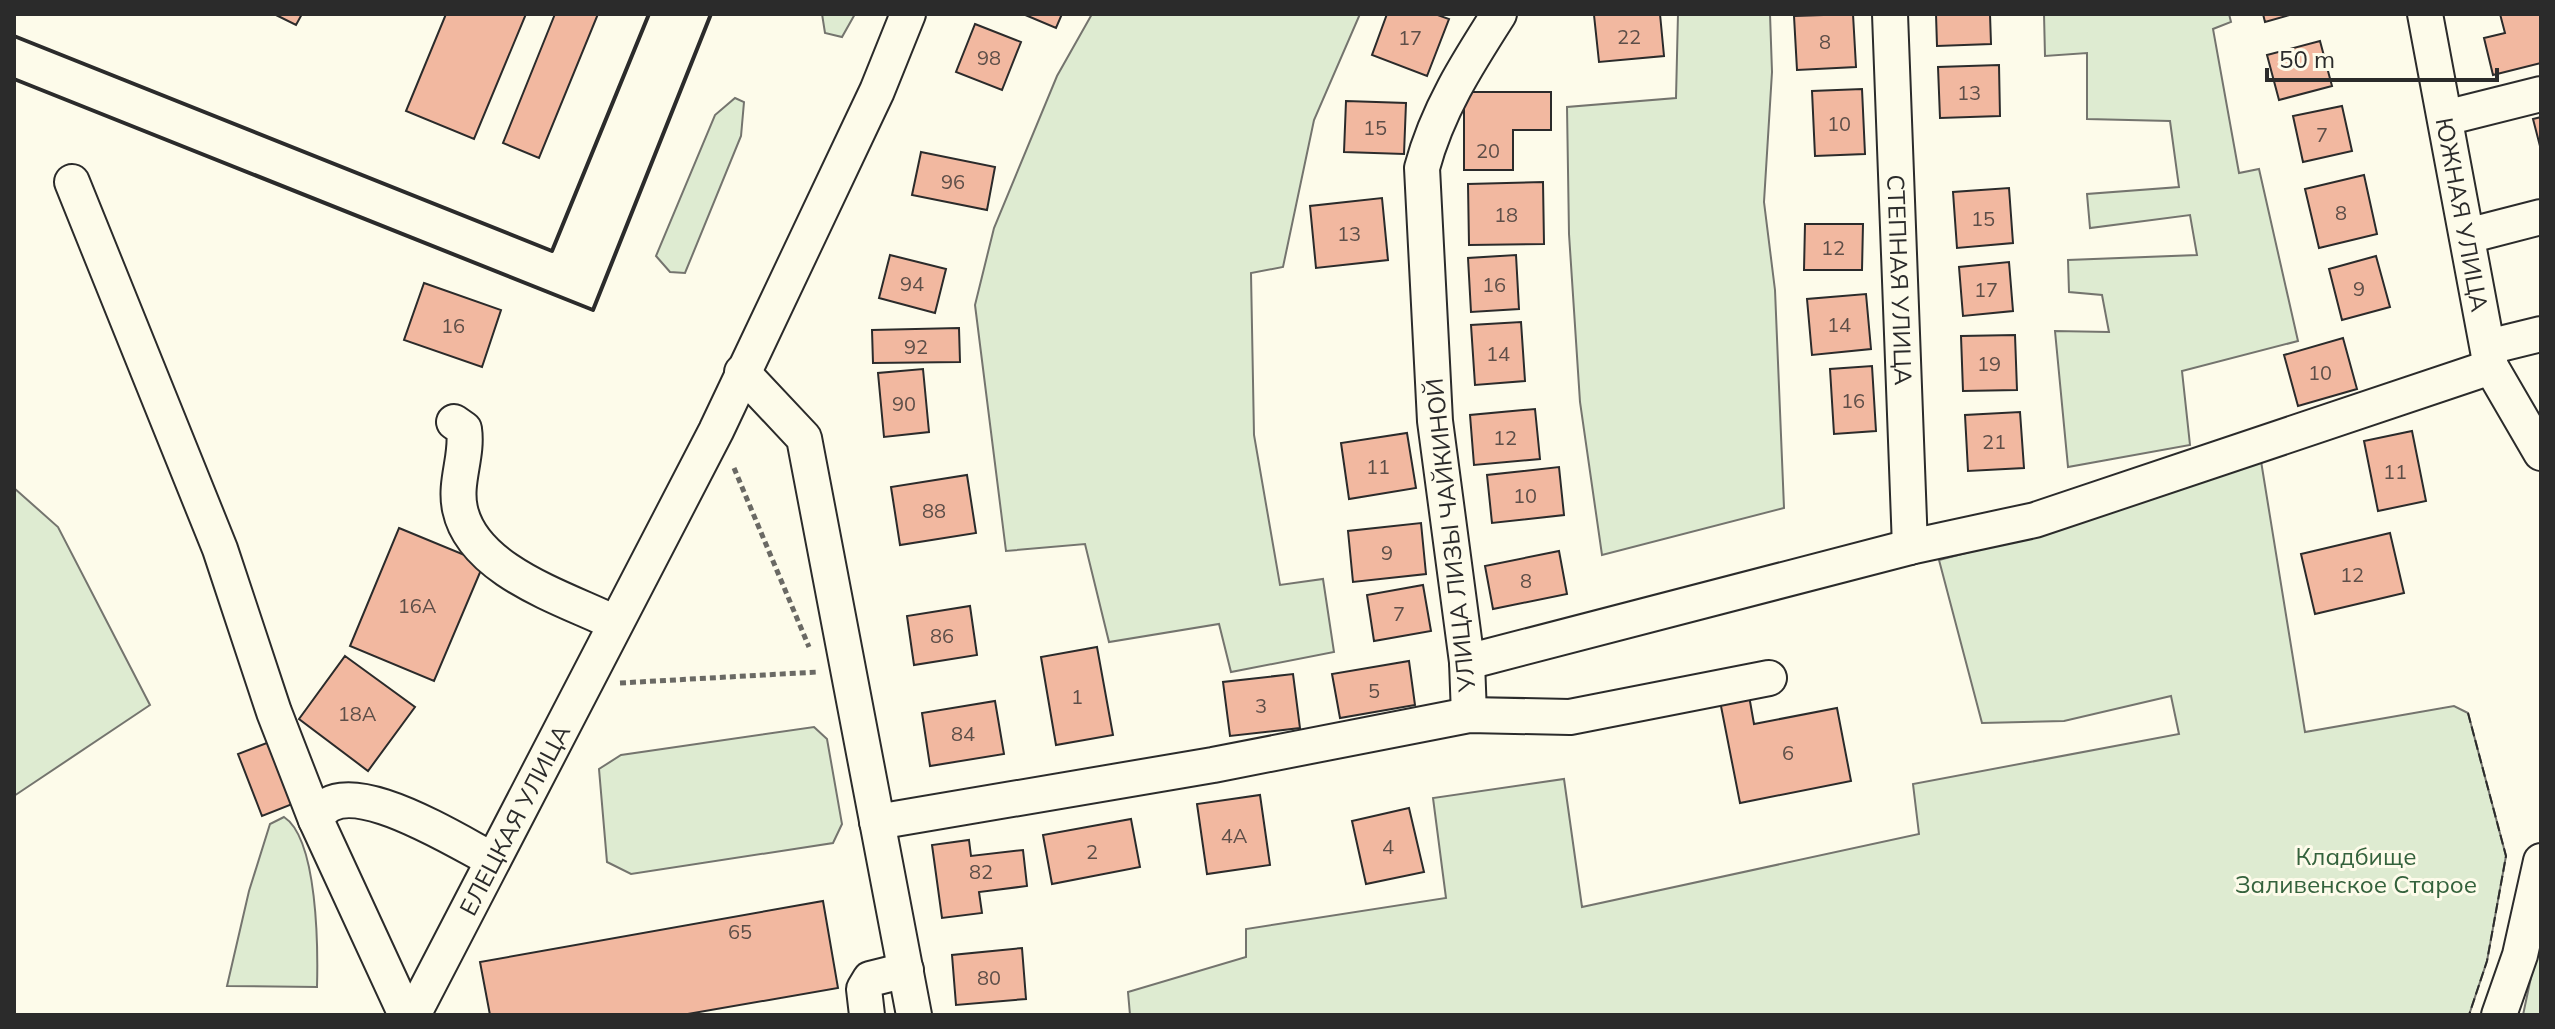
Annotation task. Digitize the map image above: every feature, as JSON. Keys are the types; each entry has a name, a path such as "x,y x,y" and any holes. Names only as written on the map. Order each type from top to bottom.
{"street":[{"name":"ЕЛЕЦКАЯ УЛИЦА","path":"413,1015 716,431 877,91 908,14"},
{"name":"УЛИЦА ЛИЗЫ ЧАЙКИНОЙ","path":"877,822 1213,765 1469,715 1467,662 1435,421 1422,168 1432,131 1462,71 1499,14"},
{"name":"СТЕПНАЯ УЛИЦА","path":"1890,14 1910,547"},
{"name":"ЮЖНАЯ УЛИЦА","path":"2425,14 2490,357 2541,453"},
{"path":"2445,118 2541,94"},
{"path":"72,182 220,549 274,712 316,820 406,1015"},
{"path":"2467,236 2541,217"},
{"path":"1467,662 1505,649 1910,547 2035,520 2490,357 2541,334"},
{"path":"742,372 804,438 914,1015"},
{"path":"454,422 464,429 466,440 459,483 460,508 467,529 479,547 495,564 615,623"},
{"path":"1469,715 1570,717 1769,678"},
{"path":"316,820 320,810 345,798 368,801 493,860"},
{"path":"2499,1015 2520,955 2541,861"},
{"path":"867,1015 864,989 870,979 906,970"}],"path":[{"path":"615,683 820,672"}],"green space":[{"path":"822,14 855,14 842,37 825,33"},
{"path":"1092,14 1360,14 1314,120 1283,267 1251,273 1254,435 1280,585 1323,579 1334,652 1231,672 1219,624 1109,642 1085,544 1006,551 975,305 994,228 1057,76"},
{"path":"1678,14 1770,14 1772,72 1764,202 1775,290 1784,508 1602,555 1580,402 1569,234 1567,107 1676,98"},
{"path":"2044,14 2229,14 2231,22 2213,29 2239,173 2259,169 2298,341 2182,371 2190,445 2068,467 2055,331 2109,332 2102,295 2069,292 2068,260 2197,255 2190,215 2090,228 2087,194 2179,187 2170,121 2087,119 2087,53 2045,56"},
{"path":"735,98 744,102 741,136 685,273 670,272 656,256 715,115"},
{"name":"Кладбище Заливенское Старое","path":"2261,461 2305,732 2454,706 2468,713 2506,856 2487,961 2469,1015 1130,1015 1128,992 1246,957 1246,929 1446,898 1433,798 1564,779 1582,907 1919,834 1913,784 2179,734 2171,696 2064,721 1982,723 1939,560 2077,524"},
{"path":"14,488 58,527 150,705 14,796"},
{"path":"814,727 827,739 842,824 833,843 631,874 607,862 599,769 621,755"},
{"path":"284,817 295,829 310,870 316,922 317,987 227,986 249,891 270,824"},
{"path":"2541,930 2541,1015 2523,1015"}],"building":[{"path":"274,14 302,14 296,25"},
{"path":"446,14 526,14 474,139 406,111"},
{"path":"555,14 598,14 539,158 503,143"},
{"path":"1023,14 1062,14 1056,28"},
{"path":"1387,14 1435,14 1449,19 1427,76 1372,55"},
{"path":"1660,14 1664,56 1599,62 1594,15"},
{"path":"1853,14 1856,67 1797,70 1794,16"},
{"path":"1936,14 1990,14 1991,44 1937,46"},
{"path":"2263,14 2293,14 2265,22"},
{"path":"2500,14 2541,14 2541,63 2493,75 2484,38 2505,33"},
{"path":"975,24 1021,42 1002,90 956,72"},
{"path":"2320,41 2332,86 2279,100 2267,55"},
{"path":"1999,65 2000,116 1940,118 1938,67"},
{"path":"1862,89 1865,154 1815,156 1812,91"},
{"path":"1464,92 1551,92 1551,130 1513,130 1513,170 1464,170"},
{"path":"1346,101 1406,103 1404,154 1344,152"},
{"path":"2342,106 2352,151 2303,162 2293,116"},
{"path":"2541,117 2541,150 2533,119"},
{"path":"921,152 995,167 987,210 912,195"},
{"path":"2364,175 2377,234 2319,248 2305,189"},
{"path":"1543,182 1544,244 1469,245 1468,184"},
{"path":"2009,188 2013,243 1957,248 1953,192"},
{"path":"1382,198 1388,260 1316,268 1310,206"},
{"path":"1805,224 1863,224 1862,270 1804,270"},
{"path":"890,255 946,269 935,313 879,298"},
{"path":"1516,255 1519,309 1471,312 1468,258"},
{"path":"2376,256 2390,307 2342,320 2329,269"},
{"path":"2009,262 2013,311 1963,316 1959,267"},
{"path":"424,283 501,310 482,367 404,340"},
{"path":"1866,294 1871,349 1812,355 1807,299"},
{"path":"1521,322 1525,381 1475,385 1471,325"},
{"path":"959,328 960,362 873,363 872,330"},
{"path":"2015,335 2017,390 1963,391 1961,336"},
{"path":"2343,338 2357,389 2298,406 2284,355"},
{"path":"1872,366 1876,431 1834,434 1830,369"},
{"path":"923,369 929,432 884,437 878,373"},
{"path":"1535,409 1540,459 1474,465 1470,415"},
{"path":"2020,412 2024,468 1968,471 1965,415"},
{"path":"2412,431 2426,501 2378,511 2364,441"},
{"path":"1407,433 1416,488 1349,499 1341,443"},
{"path":"1559,467 1564,515 1492,523 1487,475"},
{"path":"967,475 976,533 900,545 891,487"},
{"path":"1421,523 1426,574 1353,582 1348,531"},
{"path":"399,528 484,563 434,681 350,646"},
{"path":"2390,533 2404,593 2315,614 2301,554"},
{"path":"1559,551 1567,594 1493,609 1485,566"},
{"path":"1423,585 1431,631 1374,641 1367,595"},
{"path":"970,606 977,655 914,665 907,616"},
{"path":"1097,647 1113,735 1056,745 1041,657"},
{"path":"345,656 415,707 368,771 299,719"},
{"path":"1409,661 1415,705 1340,718 1332,674"},
{"path":"1293,674 1300,728 1230,736 1223,682"},
{"path":"1748,690 1754,724 1837,708 1851,781 1740,803 1719,696"},
{"path":"995,701 1004,754 930,766 922,713"},
{"path":"272,741 295,803 262,816 238,754"},
{"path":"1260,795 1270,865 1207,874 1197,804"},
{"path":"1409,808 1424,872 1366,884 1352,821"},
{"path":"1131,819 1140,867 1052,884 1043,835"},
{"path":"969,840 971,856 1023,850 1027,886 979,892 982,913 942,918 932,845"},
{"path":"823,901 838,988 682,1015 490,1015 480,962"},
{"path":"1022,948 1026,999 956,1005 952,955"}],"fence":[{"path":"2468,713 2506,856 2487,961 2469,1015"}],"wall":[{"path":"14,36 552,251 649,14"},
{"path":"14,79 593,310 711,14"}]}
